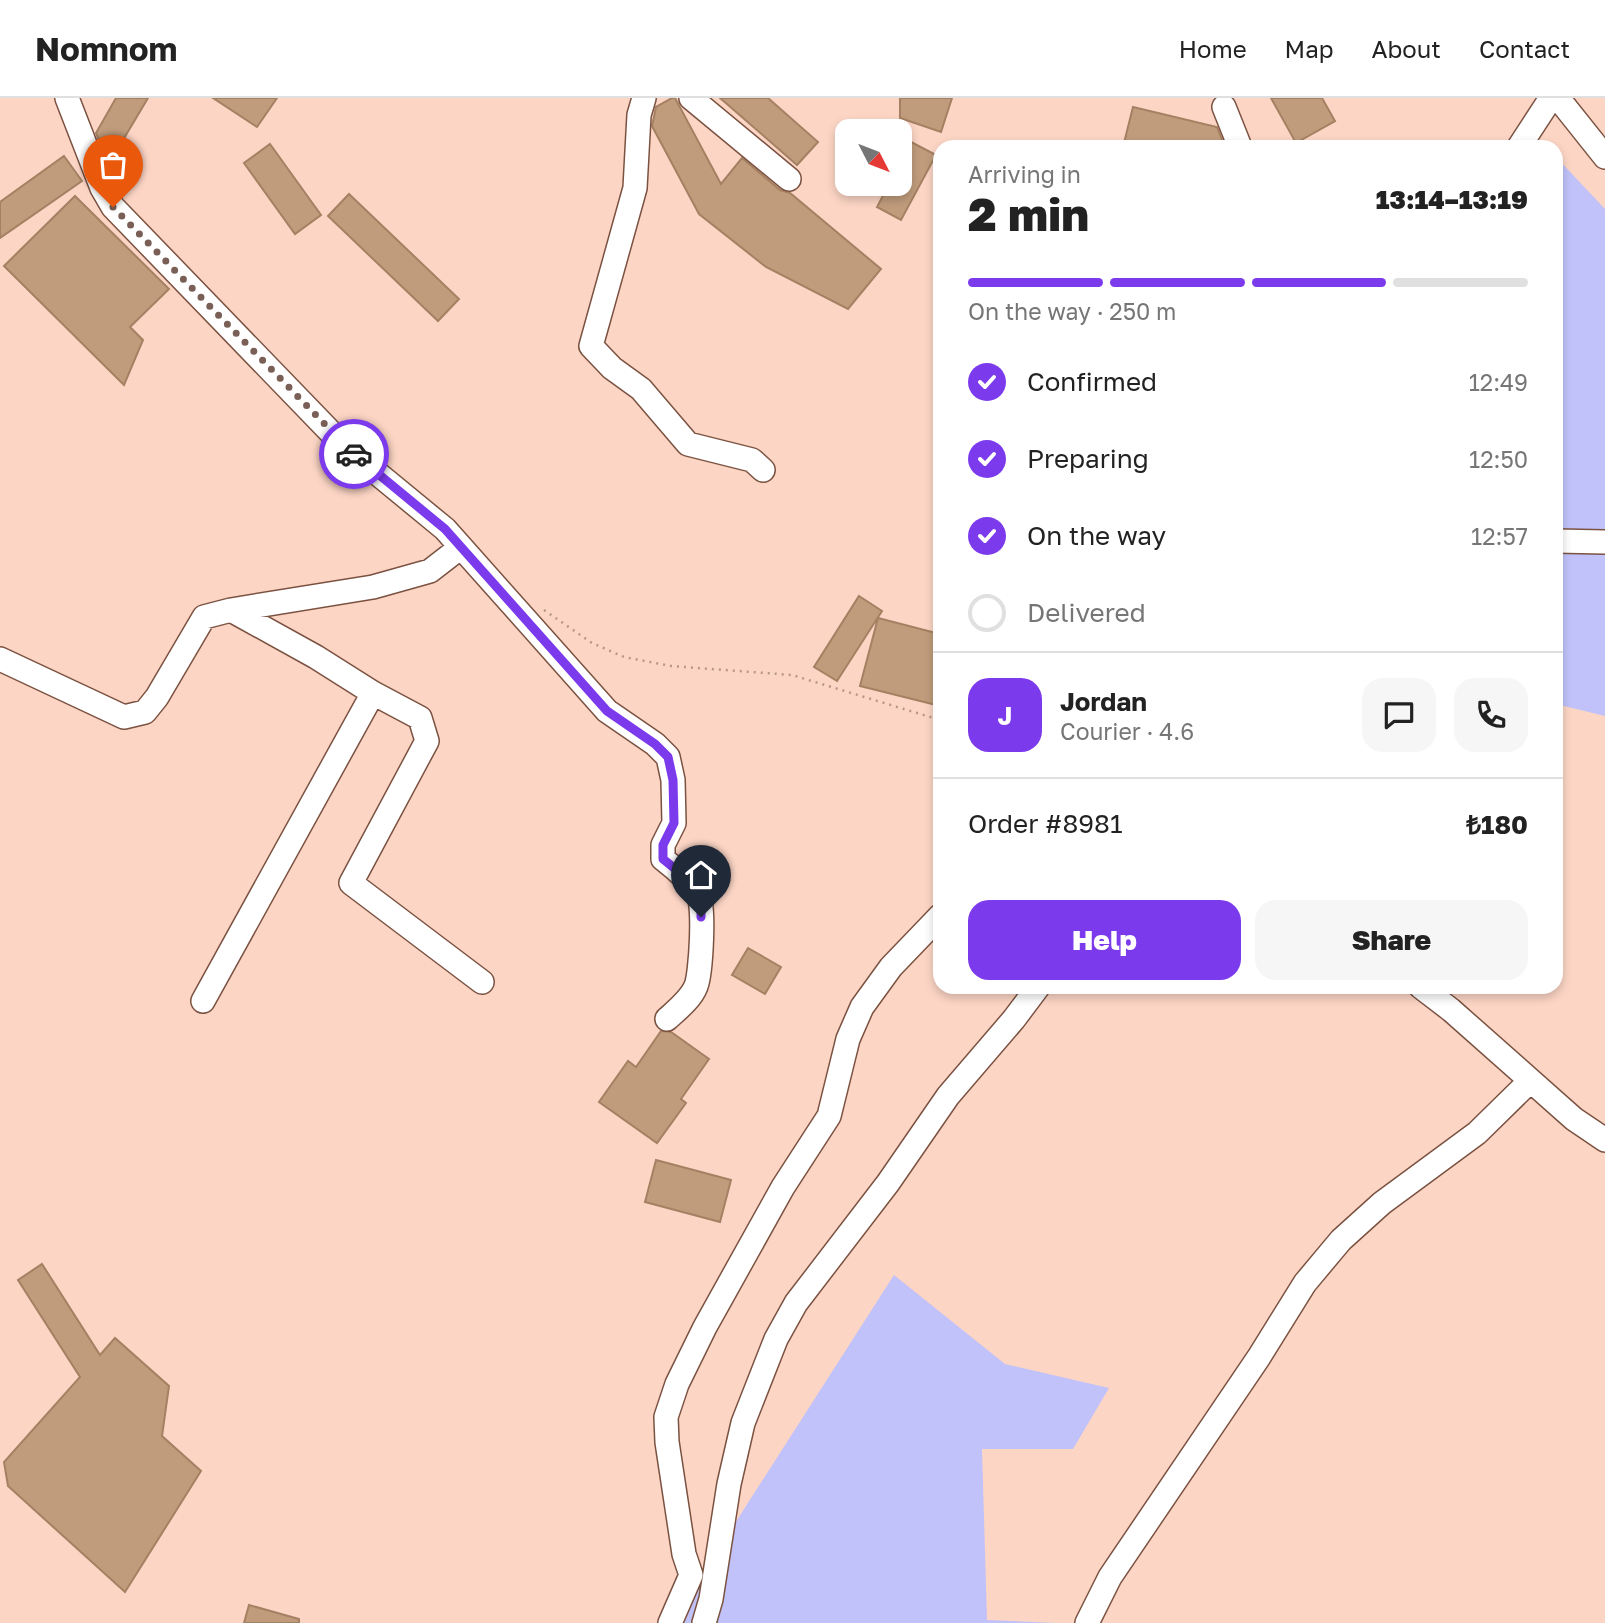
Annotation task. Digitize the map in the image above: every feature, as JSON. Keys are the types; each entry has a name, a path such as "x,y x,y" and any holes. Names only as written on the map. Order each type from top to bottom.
{"street":[{"path":"67,98 102,188 113,207 344,446 445,529 607,711 655,744 668,757 673,780 674,823 663,845 663,859 684,876 701,896 701,960 696,987 681,1007 667,1019"},
{"path":"644,98 639,115 635,188 591,346 612,368 641,389 688,444 752,460 763,470"},
{"path":"691,98 789,178"},
{"path":"1524,140 1551,98"},
{"path":"1558,98 1605,157"},
{"path":"1224,107 1237,140"},
{"path":"1563,541 1605,542"},
{"path":"0,659 124,717 145,712 157,697 204,618 231,610 373,587 430,571 461,547"},
{"path":"231,610 316,657 373,694 421,718 427,741 351,883 482,982"},
{"path":"203,1000 373,694"},
{"path":"670,1623 691,1576 684,1554 667,1442 666,1417 677,1384 705,1326 783,1187 829,1116 848,1039 862,1007 891,967 933,923"},
{"path":"704,1623 711,1599 729,1484 743,1423 776,1339 796,1303 888,1183 948,1096 1033,994"},
{"path":"1430,994 1574,1119 1605,1140"},
{"path":"1087,1623 1110,1577 1259,1357 1305,1283 1341,1240 1382,1203 1477,1133 1530,1081"}],"path":[{"path":"540,608 592,643 624,657 671,666 792,674 933,718"}],"shaded area":[{"path":"1563,164 1605,209 1605,716 1563,706"},
{"path":"894,1275 1005,1364 1109,1388 1073,1449 982,1449 987,1620 1056,1623 671,1623"}],"building":[{"path":"116,98 148,98 117,150 98,138 96,133"},
{"path":"213,98 277,98 257,127"},
{"path":"675,98 721,184 742,158 780,190 790,193 881,269 848,309 766,267 699,214 652,126 656,107"},
{"path":"720,98 768,98 818,142 797,165"},
{"path":"900,98 952,98 941,132 912,122 912,119 900,118"},
{"path":"1271,98 1322,98 1335,121 1301,140 1294,140"},
{"path":"1133,107 1217,127 1222,140 1125,140"},
{"path":"912,143 933,153 933,161 901,220 877,207 883,196 912,196"},
{"path":"270,144 321,215 295,234 244,163"},
{"path":"64,156 82,181 0,238 0,202"},
{"path":"349,194 459,299 438,321 328,216"},
{"path":"75,196 169,289 130,327 143,340 124,385 4,266"},
{"path":"859,596 882,611 837,681 814,667"},
{"path":"878,618 933,632 933,704 860,686"},
{"path":"748,948 781,967 765,994 732,975"},
{"path":"661,1031 671,1032 709,1059 681,1099 686,1103 657,1143 599,1102 628,1061 636,1067"},
{"path":"656,1160 731,1180 720,1222 645,1202"},
{"path":"42,1264 100,1355 115,1338 169,1386 162,1436 201,1471 125,1592 8,1486 4,1462 80,1377 18,1280"},
{"path":"249,1605 299,1619 299,1623 244,1623"}],"way so far":[{"path":"113,207 354,454"}],"route":[{"path":"354,454 445,529 607,711 655,744 668,757 673,780 674,823 663,845 663,859 684,876 701,896 701,917"}]}
